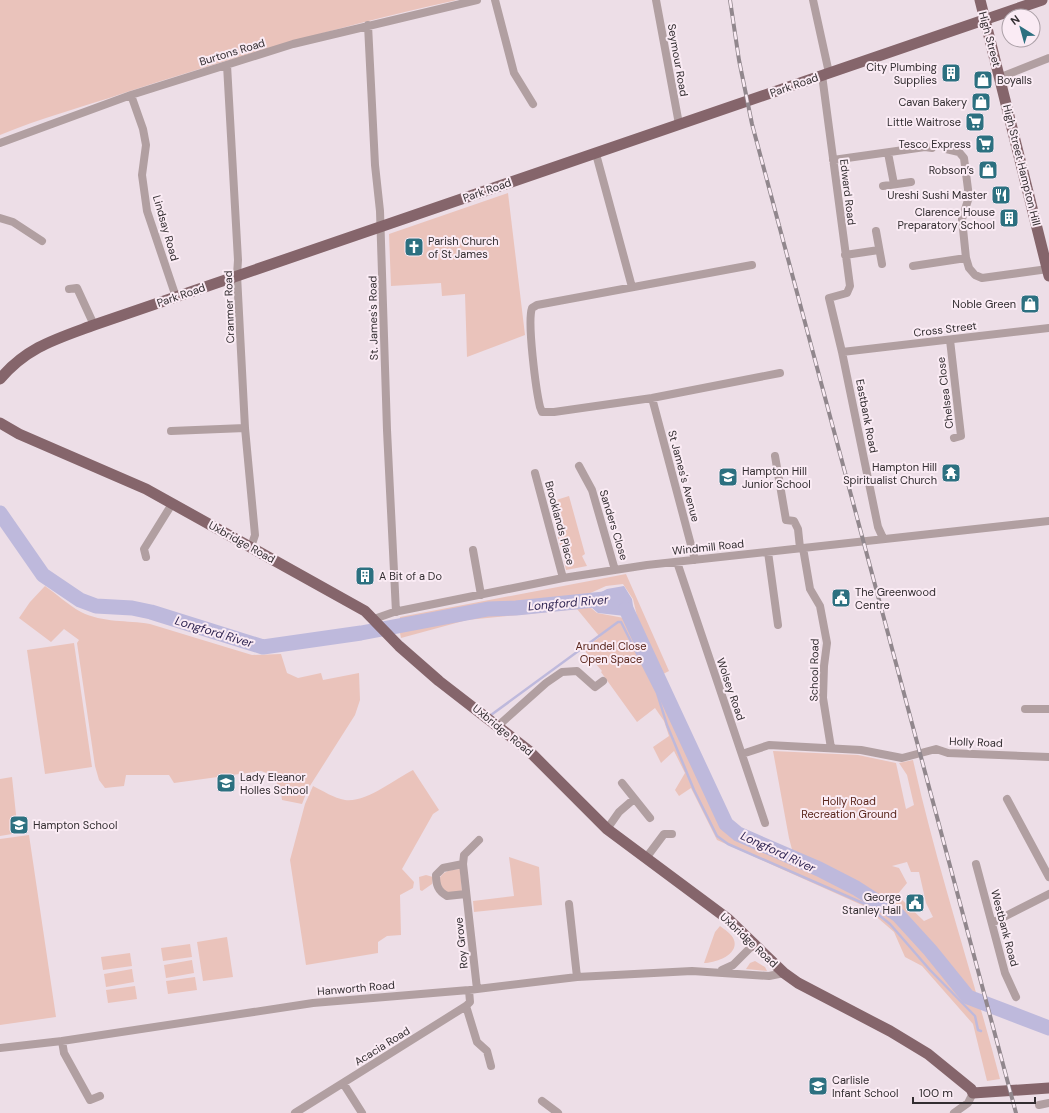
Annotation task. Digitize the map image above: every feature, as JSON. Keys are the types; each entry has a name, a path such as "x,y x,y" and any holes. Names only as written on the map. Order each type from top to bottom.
{"main road":[{"name":"High Street","path":"980,0 1001,77"},
{"name":"Park Road","path":"0,379 12,365 28,352 56,338 381,225 596,154 736,104 1042,0"},
{"name":"High Street Hampton Hill","path":"1001,77 1048,273"},
{"name":"Uxbridge Road","path":"0,423 19,434 146,489 365,611 392,639 439,681 499,725 528,750 607,829 728,919 784,973 798,983 890,1031 928,1054 973,1091"},
{"path":"973,1091 996,1092 1049,1088"}],"street":[{"name":"Burtons Road","path":"0,143 131,95 294,44 477,0"},
{"path":"495,0 514,73 533,104"},
{"name":"Seymour Road","path":"656,0 679,124"},
{"name":"Edward Road","path":"813,0 826,74 833,160 850,286 847,293 829,298"},
{"name":"St. James's Road","path":"368,25 375,165 381,225 387,430 396,612"},
{"path":"1001,77 1049,58"},
{"name":"Cranmer Road","path":"227,65 238,260 237,275 245,428 255,535 251,547"},
{"name":"Lindsay Road","path":"131,95 143,129 146,145 142,174 147,211 176,297"},
{"path":"833,160 924,147 932,148"},
{"path":"946,149 959,152 964,158 969,197 962,219 968,268 975,275 982,278 1048,273"},
{"path":"888,153 894,184"},
{"path":"596,154 632,287"},
{"path":"883,186 911,182"},
{"path":"0,218 14,222 42,241"},
{"path":"876,231 882,264"},
{"path":"845,255 879,250"},
{"path":"913,266 966,258"},
{"path":"752,265 537,305 532,308 530,317 539,402 542,412 546,412 652,398 780,374"},
{"path":"69,289 77,288 94,325"},
{"name":"Eastbank Road","path":"829,298 842,352 880,539"},
{"name":"Cross Street","path":"842,352 1049,328"},
{"name":"Chelsea Close","path":"950,340 961,436 954,438"},
{"name":"St James's Avenue","path":"652,398 695,560"},
{"path":"171,431 245,428"},
{"name":"School Road","path":"775,456 786,520 794,521 798,529 810,589 820,606 828,643 824,666 823,698 832,748"},
{"name":"Sanders Close","path":"579,466 592,490 615,570"},
{"name":"Brooklands Place","path":"535,473 563,578"},
{"path":"146,558 144,549 172,504"},
{"name":"Windmill Road","path":"376,621 396,612 563,578 615,570 1049,521"},
{"path":"474,550 482,595"},
{"path":"768,552 778,625"},
{"name":"Wolsey Road","path":"677,562 765,823"},
{"path":"499,725 546,683 562,672 577,671 595,687 603,681"},
{"path":"1025,709 1049,708"},
{"path":"742,754 770,745 832,748"},
{"name":"Holly Road","path":"832,748 861,750 902,758 936,750 948,753 1049,757"},
{"path":"622,783 650,818"},
{"path":"607,829 619,812 634,799"},
{"path":"1007,799 1049,877"},
{"path":"646,858 665,832"},
{"path":"466,894 447,896 441,893 436,884 436,876 443,868 463,864 464,855 479,840"},
{"name":"Roy Grove","path":"463,864 473,990"},
{"name":"Westbank Road","path":"976,864 1005,973 1016,996"},
{"path":"992,923 1049,894"},
{"path":"569,904 577,977"},
{"name":"Hanworth Road","path":"717,972 733,965 754,944"},
{"name":"Hanworth Road","path":"0,1048 62,1041 313,1003 473,990 577,977 717,972 769,976 784,973"},
{"path":"473,990 470,1002 466,1006 477,1042 487,1051 491,1066"},
{"name":"Acacia Road","path":"295,1113 466,1006"},
{"path":"62,1041 64,1053 90,1100 100,1096"},
{"path":"343,1083 362,1113"},
{"path":"954,1113 968,1103 973,1091"},
{"path":"542,1101 558,1113"},
{"path":"1040,1105 1049,1103"}],"green space":[{"path":"0,0 457,0 373,20 248,54 46,118 0,135"},
{"path":"508,193 525,335 467,357 465,294 442,296 441,283 391,286 389,234"},
{"path":"551,493 553,501 569,496 585,554 582,556 587,566 566,570 564,561 566,560 564,553 562,553 547,494"},
{"path":"626,574 669,671 663,674 637,616 633,599 623,584 606,586 586,595 486,606 400,623 400,617"},
{"path":"45,586 67,603 89,616 106,620 150,624 252,655 281,654 287,673 298,678 321,673 323,680 359,673 360,700 355,715 308,789 302,804 282,800 279,786 274,779 270,775 261,771 174,783 169,775 126,775 124,786 105,788 99,780 95,766 77,643 79,640 64,629 51,642 19,618 30,602"},
{"path":"584,602 597,613 624,618 637,627 663,693 672,702 674,719 711,799 719,804 718,813 731,835 795,861 789,838 773,751 858,755 896,763 906,809 914,805 907,775 899,763 913,760 922,800 1000,1079 987,1081 973,1024 922,966 905,957 894,932 864,906 717,840 691,788 679,796 675,790 685,773 674,751 661,763 653,747 669,736 664,721 655,708 637,722 601,672 602,671 583,649 600,637 577,609 467,620 401,638 399,628 488,612","holes":["907,862 911,872 919,872 926,903 933,917 924,921 897,895 907,883 899,868 892,866"]},
{"path":"74,643 92,767 45,774 27,650"},
{"path":"413,770 439,810 433,814 402,869 414,882 413,888 400,895 401,935 387,936 378,942 378,953 306,965 290,860 305,804 313,786 337,798 353,800 362,798 380,790"},
{"path":"12,777 18,833 0,836 0,779"},
{"path":"29,835 56,1017 0,1025 0,839"},
{"path":"509,857 539,867 542,905 474,912 473,901 514,896"},
{"path":"460,869 462,892 447,893 438,883 439,879 446,872"},
{"path":"426,875 433,877 432,884 422,891 420,890 419,877"},
{"path":"720,926 733,938 735,945 733,950 730,954 720,960 704,963 715,932"},
{"path":"227,937 233,977 203,981 197,942"},
{"path":"190,944 192,957 163,961 161,948"},
{"path":"130,953 132,966 103,970 101,957"},
{"path":"192,960 194,973 166,978 164,965"},
{"path":"755,961 765,967 767,971 746,969 750,963"},
{"path":"132,969 134,982 106,987 104,974"},
{"path":"195,977 197,990 168,994 166,981"},
{"path":"135,986 137,999 108,1003 106,990"}],"shaded area":[{"path":"624,586 632,599 636,627 625,616 598,613 584,601 607,589"}],"waterway":[{"name":"Longford River","path":"0,513 43,575 80,600 96,606 132,608 151,612 263,647 361,633 488,609 516,608 604,599"},
{"name":"Longford River","path":"626,609 726,824 738,834 819,869 856,888 898,915 930,950 968,997 1049,1028"},
{"path":"491,715 618,622 621,622 657,693 667,725 694,790 717,836 728,844 865,904 890,924 930,970 975,1016 978,1030 981,1031"}],"railway":[{"path":"730,0 739,60 752,124 1016,1113"}],"place":[{"name":"City Plumbing Supplies","path":"951,73"},
{"name":"Boyalls","path":"983,80"},
{"name":"Cavan Bakery","path":"981,102"},
{"name":"Little Waitrose","path":"975,122"},
{"name":"Tesco Express","path":"985,144"},
{"name":"Robson’s","path":"988,170"},
{"name":"Ureshi Sushi Master","path":"1001,195"},
{"name":"Clarence House Preparatory School","path":"1009,218"},
{"name":"Parish Church of St James","path":"414,247"},
{"name":"Noble Green","path":"1030,304"},
{"name":"Hampton Hill Spiritualist Church","path":"951,473"},
{"name":"Hampton Hill Junior School","path":"728,477"},
{"name":"A Bit of a Do","path":"365,576"},
{"name":"The Greenwood Centre","path":"841,598"},
{"name":"Lady Eleanor Holles School","path":"226,783"},
{"name":"Hampton School","path":"19,825"},
{"name":"George Stanley Hall","path":"915,903"},
{"name":"Carlisle Infant School","path":"818,1086"}],"park label":[{"name":"Arundel Close Open Space","path":"611,652"},
{"name":"Holly Road Recreation Ground","path":"849,807"}]}
